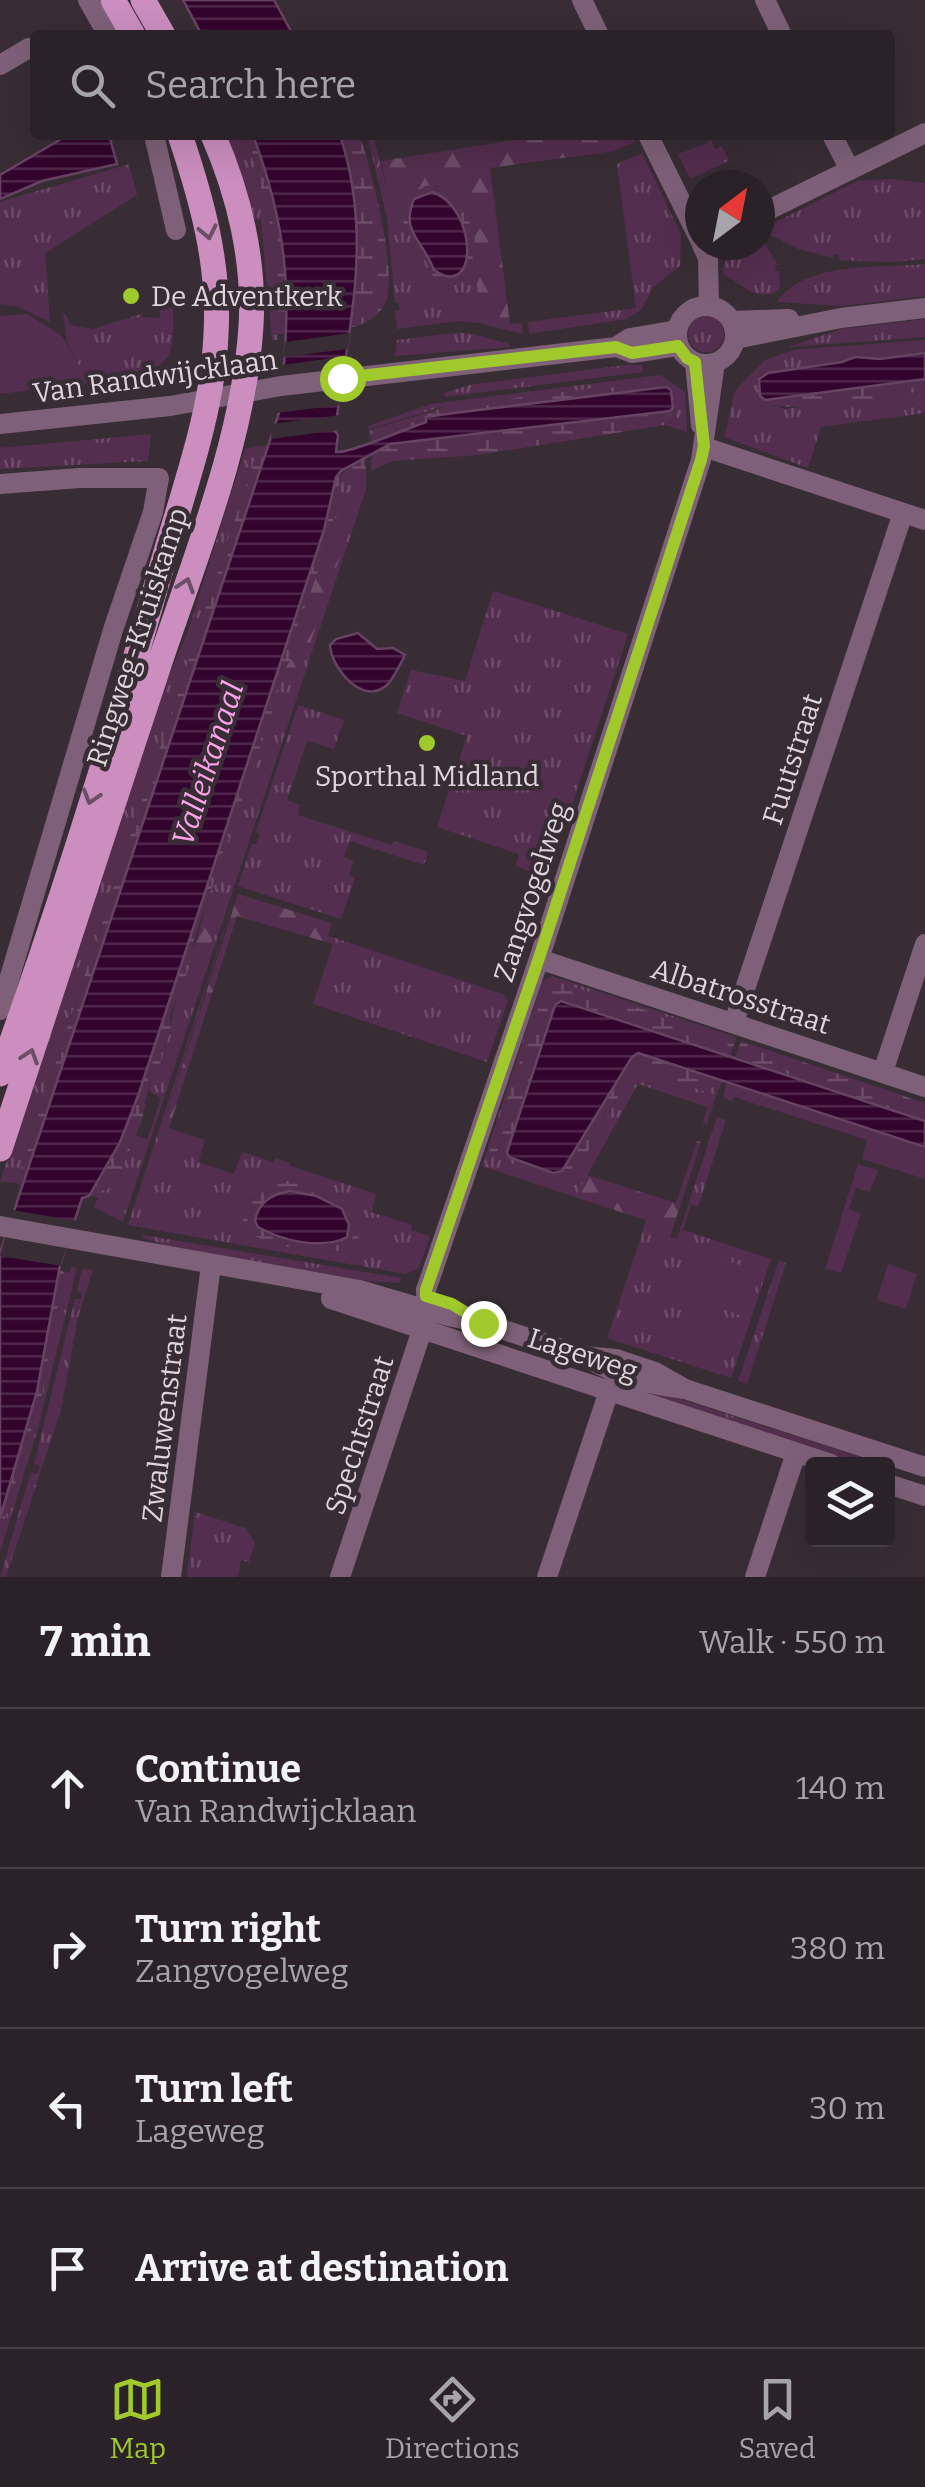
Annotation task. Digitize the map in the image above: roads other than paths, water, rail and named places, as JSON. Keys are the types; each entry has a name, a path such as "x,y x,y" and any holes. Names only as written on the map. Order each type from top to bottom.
{"main road":[{"path":"114,0 130,30"},
{"path":"143,0 160,30"},
{"name":"Ringweg-Kruiskamp","path":"0,1074 128,680 206,401 216,338 215,269 200,198 182,140"},
{"name":"Ringweg-Kruiskamp","path":"0,1149 194,560 242,391 251,324 249,260 232,188 215,140"}],"street":[{"path":"88,0 105,30"},
{"path":"582,0 597,30"},
{"path":"765,0 780,30"},
{"path":"0,65 28,48"},
{"path":"775,207 925,133"},
{"path":"155,140 176,230"},
{"path":"650,140 685,210"},
{"path":"835,140 850,170"},
{"path":"708,260 708,306"},
{"path":"708,306 718,308 734,330 729,354 705,363 687,358 678,338 680,322 692,309 708,306"},
{"path":"734,330 925,308"},
{"name":"Van Randwijcklaan","path":"0,424 206,401 242,391 342,378 616,347 630,338 678,338"},
{"name":"Zangvogelweg","path":"425,1311 704,446 705,363"},
{"path":"704,446 925,520"},
{"name":"Ringweg-Kruiskamp","path":"0,484 158,478 153,512 113,630 0,1010"},
{"name":"Fuutstraat","path":"734,1022 903,513"},
{"path":"883,1072 925,944"},
{"name":"Albatrosstraat","path":"539,958 925,1087"},
{"name":"Lageweg","path":"4,1226 333,1286 404,1289 425,1311"},
{"name":"Zwaluwenstraat","path":"171,1577 211,1265"},
{"name":"Lageweg","path":"333,1286 331,1299 425,1311 608,1391 809,1457"},
{"name":"Lageweg","path":"425,1311 452,1304 483,1323 583,1356 612,1372 650,1385 685,1389 923,1467"},
{"name":"Spechtstraat","path":"340,1577 425,1311"},
{"path":"547,1577 608,1391"},
{"path":"754,1577 796,1453"},
{"path":"895,1486 925,1496"}],"water":[{"path":"183,0 274,0 290,30 199,30"},
{"path":"60,140 110,140 117,164 42,181 0,199 0,175"},
{"name":"Valleikanaal","path":"255,140 341,140 350,173 357,247 335,431 336,452 426,422 426,417 454,413 666,387 671,390 673,408 390,444 336,477 324,530 139,1093 120,1142 89,1196 82,1198 60,1265 37,1391 0,1518 0,1253 279,413 287,305 281,240"},
{"path":"432,192 447,201 465,231 465,263 459,273 449,276 434,270 411,228 414,199"},
{"path":"925,353 925,379 765,400 760,396 759,379 768,373 855,357 880,359"},
{"path":"358,633 377,649 393,648 405,655 388,684 379,690 369,691 350,682 332,654 330,645 336,639"},
{"path":"561,1001 925,1121 925,1147 638,1053 562,1171 553,1173 509,1157 507,1152 555,1005"},
{"path":"290,1191 316,1196 342,1209 349,1225 347,1237 326,1243 302,1242 258,1227 255,1221 263,1204"}],"place":[{"name":"De Adventkerk","path":"131,296"},
{"name":"Sporthal Midland","path":"427,743"}]}
